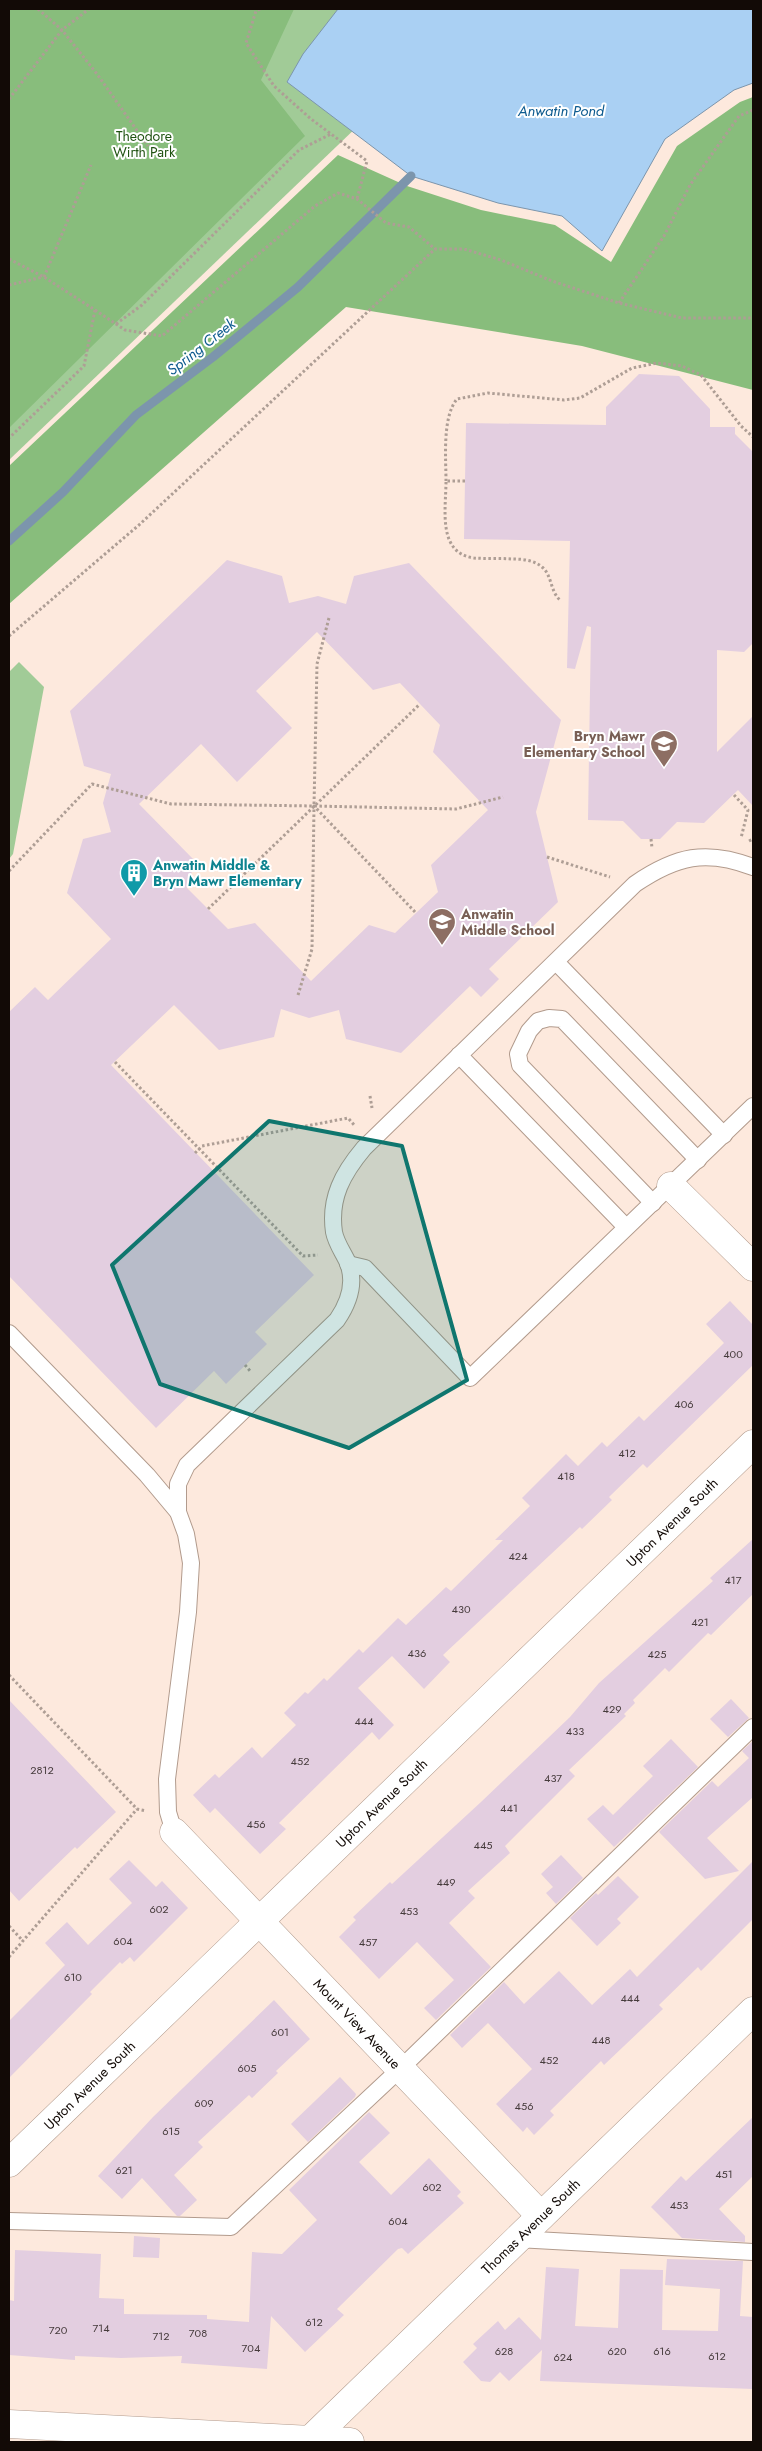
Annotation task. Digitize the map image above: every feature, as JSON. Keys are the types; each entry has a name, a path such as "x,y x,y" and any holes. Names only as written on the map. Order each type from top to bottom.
{"street":[{"path":"662,1195 753,1267"},
{"name":"Upton Avenue South","path":"9,2163 753,1444"},
{"name":"Mount View Avenue","path":"174,1832 541,2216"},
{"name":"Thomas Avenue South","path":"309,2441 753,2012"},
{"path":"9,2424 350,2442"}],"lane":[{"path":"178,1512 178,1484 187,1465 337,1320 349,1303 351,1282 348,1264 334,1233 333,1209 337,1190 347,1169 364,1148 635,884 656,869 676,861 708,856 735,860 753,867"},
{"path":"556,962 724,1135"},
{"path":"662,1195 520,1065 518,1054 522,1042 538,1021 550,1018 562,1019 698,1160"},
{"path":"459,1055 626,1227"},
{"path":"348,1264 365,1268 470,1378 753,1106"},
{"path":"9,1333 147,1475 178,1512 186,1534 191,1563 188,1612 167,1779 168,1812 174,1832"},
{"path":"9,2221 231,2228 400,2068 753,1727"},
{"path":"518,2239 753,2252"}],"path":[{"path":"38,9 62,30 148,146"},
{"path":"9,99 62,30 89,9"},
{"path":"260,9 256,11 246,43 274,86 331,134 367,161 357,199"},
{"path":"619,303 664,236 690,185 739,116 753,110"},
{"path":"116,324 142,304 299,150 331,134"},
{"path":"44,277 91,164"},
{"path":"9,258 44,277 124,330 162,336 315,206 338,193 357,199 386,223 409,227 435,249 464,249 483,254 619,303 682,318 753,318"},
{"path":"9,636 140,526 435,249"},
{"path":"9,285 44,277"},
{"path":"9,438 84,366 95,310"},
{"path":"560,600 556,596 541,566 524,559 474,558 460,554 450,544 445,528 446,441 450,414 457,399 488,393 564,400 580,398 632,368 658,363 682,366 701,375 741,426 753,437"},
{"path":"446,481 465,481"},
{"path":"298,995 312,948 316,664 329,618"},
{"path":"208,909 420,704"},
{"path":"9,871 92,784 171,804 456,809 503,797"},
{"path":"734,794 748,810 741,838"},
{"path":"314,806 416,912"},
{"path":"749,842 753,838"},
{"path":"651,839 651,846"},
{"path":"547,857 610,876"},
{"path":"114,1062 302,1256 318,1254"},
{"path":"370,1096 372,1108"},
{"path":"196,1153 202,1146 348,1118 355,1126"},
{"path":"245,1365 251,1372"},
{"path":"9,1676 137,1809 153,1812"},
{"path":"9,1957 137,1809"},
{"path":"9,1926 23,1941"}],"highlighted area":[{"path":"269,1121 402,1146 467,1380 349,1448 160,1384 112,1265"}],"green space":[{"name":"Theodore Wirth Park","path":"9,9 480,9 9,460"},
{"name":"Theodore Wirth Park","path":"9,9 294,9 261,80 305,136 9,428"},
{"path":"753,97 753,390 582,346 346,307 9,604 9,466 338,155 407,186 481,210 555,225 611,262 677,146 740,102"},
{"path":"19,662 44,687 13,854 9,859 9,672"}],"water":[{"name":"Anwatin Pond","path":"338,9 753,9 753,83 734,90 665,139 602,251 562,216 498,203 411,176 287,82 303,54"}],"building":[{"path":"639,374 679,376 710,409 710,427 735,427 735,434 753,452 753,643 744,652 717,650 717,752 753,716 753,806 738,790 704,823 677,822 660,839 641,839 623,821 588,820 591,627 587,626 575,669 567,668 570,541 464,539 466,423 606,425 606,407"},
{"name":"Anwatin Middle & Bryn Mawr Elementary","path":"227,560 282,576 289,603 318,596 346,604 354,576 409,563 561,720 536,812 558,902 489,969 499,979 481,997 470,986 401,1053 346,1039 339,1010 309,1018 281,1009 274,1037 219,1050 174,1005 111,1065 314,1275 255,1332 267,1344 226,1384 214,1371 156,1428 9,1276 9,1012 35,987 48,1000 111,939 67,893 83,839 111,832 103,803 111,774 84,766 70,711","holes":["317,632 373,690 400,683 440,725 433,752 488,810 431,865 438,892 395,933 369,925 311,981 255,923 228,929 187,888 195,861 139,804 201,744 237,782 292,728 256,691"]},
{"path":"730,1301 753,1325 753,1365 647,1468 643,1464 609,1497 612,1500 582,1529 580,1527 443,1655 450,1662 424,1689 392,1656 358,1688 394,1725 379,1740 372,1732 279,1823 286,1829 260,1854 215,1808 210,1813 193,1795 215,1774 219,1778 252,1747 262,1758 296,1725 284,1713 305,1692 308,1694 324,1678 327,1681 359,1649 363,1653 398,1618 406,1625 446,1587 451,1591 503,1540 495,1540 530,1506 522,1498 566,1454 578,1466 602,1442 607,1447 639,1416 644,1421 724,1343 706,1324"},
{"path":"753,1539 753,1594 711,1635 708,1633 669,1672 665,1668 633,1700 635,1703 624,1714 626,1716 569,1770 575,1776 505,1846 510,1853 468,1891 475,1898 449,1923 491,1967 436,2020 424,2008 454,1980 417,1942 379,1979 339,1937 356,1920 353,1917 390,1882 392,1884 481,1802 570,1717 599,1683 713,1581 710,1578"},
{"path":"731,1699 749,1718 728,1737 710,1719"},
{"path":"9,1700 116,1812 77,1849 75,1847 19,1901 9,1890"},
{"path":"671,1739 698,1767 614,1847 587,1819 603,1805 613,1815 653,1776 643,1766"},
{"path":"753,1741 753,1797 707,1838 739,1871 705,1879 659,1832 712,1781 718,1787 749,1758 742,1751"},
{"path":"561,1855 583,1878 556,1904 546,1893 553,1887 541,1874"},
{"path":"129,1860 156,1887 162,1881 188,1908 134,1962 130,1957 122,1964 120,1962 90,1992 92,1994 9,2078 9,2021 65,1965 45,1943 67,1922 88,1945 132,1903 109,1879"},
{"path":"753,1861 753,1919 701,1971 698,1967 659,2005 663,2009 604,2065 601,2061 550,2111 554,2115 534,2135 527,2127 523,2132 496,2104 532,2069 488,2023 462,2048 450,2035 504,1982 524,2004 559,1971 592,2005 630,1969 637,1977"},
{"path":"618,1876 639,1897 617,1919 621,1923 597,1946 570,1918 596,1893 598,1895"},
{"path":"274,2000 310,2039 276,2071 278,2073 252,2098 249,2095 198,2142 203,2147 174,2175 197,2200 180,2216 177,2216 142,2178 122,2199 98,2176 153,2117"},
{"path":"340,2077 356,2094 355,2097 308,2142 291,2124"},
{"path":"369,2112 390,2133 359,2162 391,2195 429,2158 461,2192 457,2196 464,2203 408,2254 402,2248 398,2249 337,2309 344,2315 305,2352 271,2316 267,2369 181,2363 182,2356 121,2358 75,2356 75,2360 9,2355 9,2300 14,2301 15,2250 101,2254 99,2298 124,2299 124,2314 207,2315 207,2319 249,2322 252,2252 282,2254 317,2220 289,2190"},
{"path":"753,2117 753,2176 719,2209 745,2236 745,2242 682,2238 651,2207 681,2176 686,2181"},
{"path":"134,2236 160,2238 159,2258 133,2257"},
{"path":"667,2259 743,2261 740,2316 753,2317 753,2389 540,2381 542,2350 509,2381 500,2372 490,2382 481,2381 463,2362 477,2348 473,2344 498,2321 505,2330 519,2317 541,2340 546,2267 579,2269 575,2326 618,2328 620,2269 663,2270 662,2330 718,2331 720,2289 665,2285"}],"waterway":[{"name":"Spring Creek","path":"9,541 63,492 136,415 213,357 298,287 411,176"}],"place":[{"name":"Bryn Mawr Elementary School","path":"664,768"},
{"name":"Anwatin Middle & Bryn Mawr Elementary","path":"134,897"},
{"name":"Anwatin Middle School","path":"442,946"}]}
